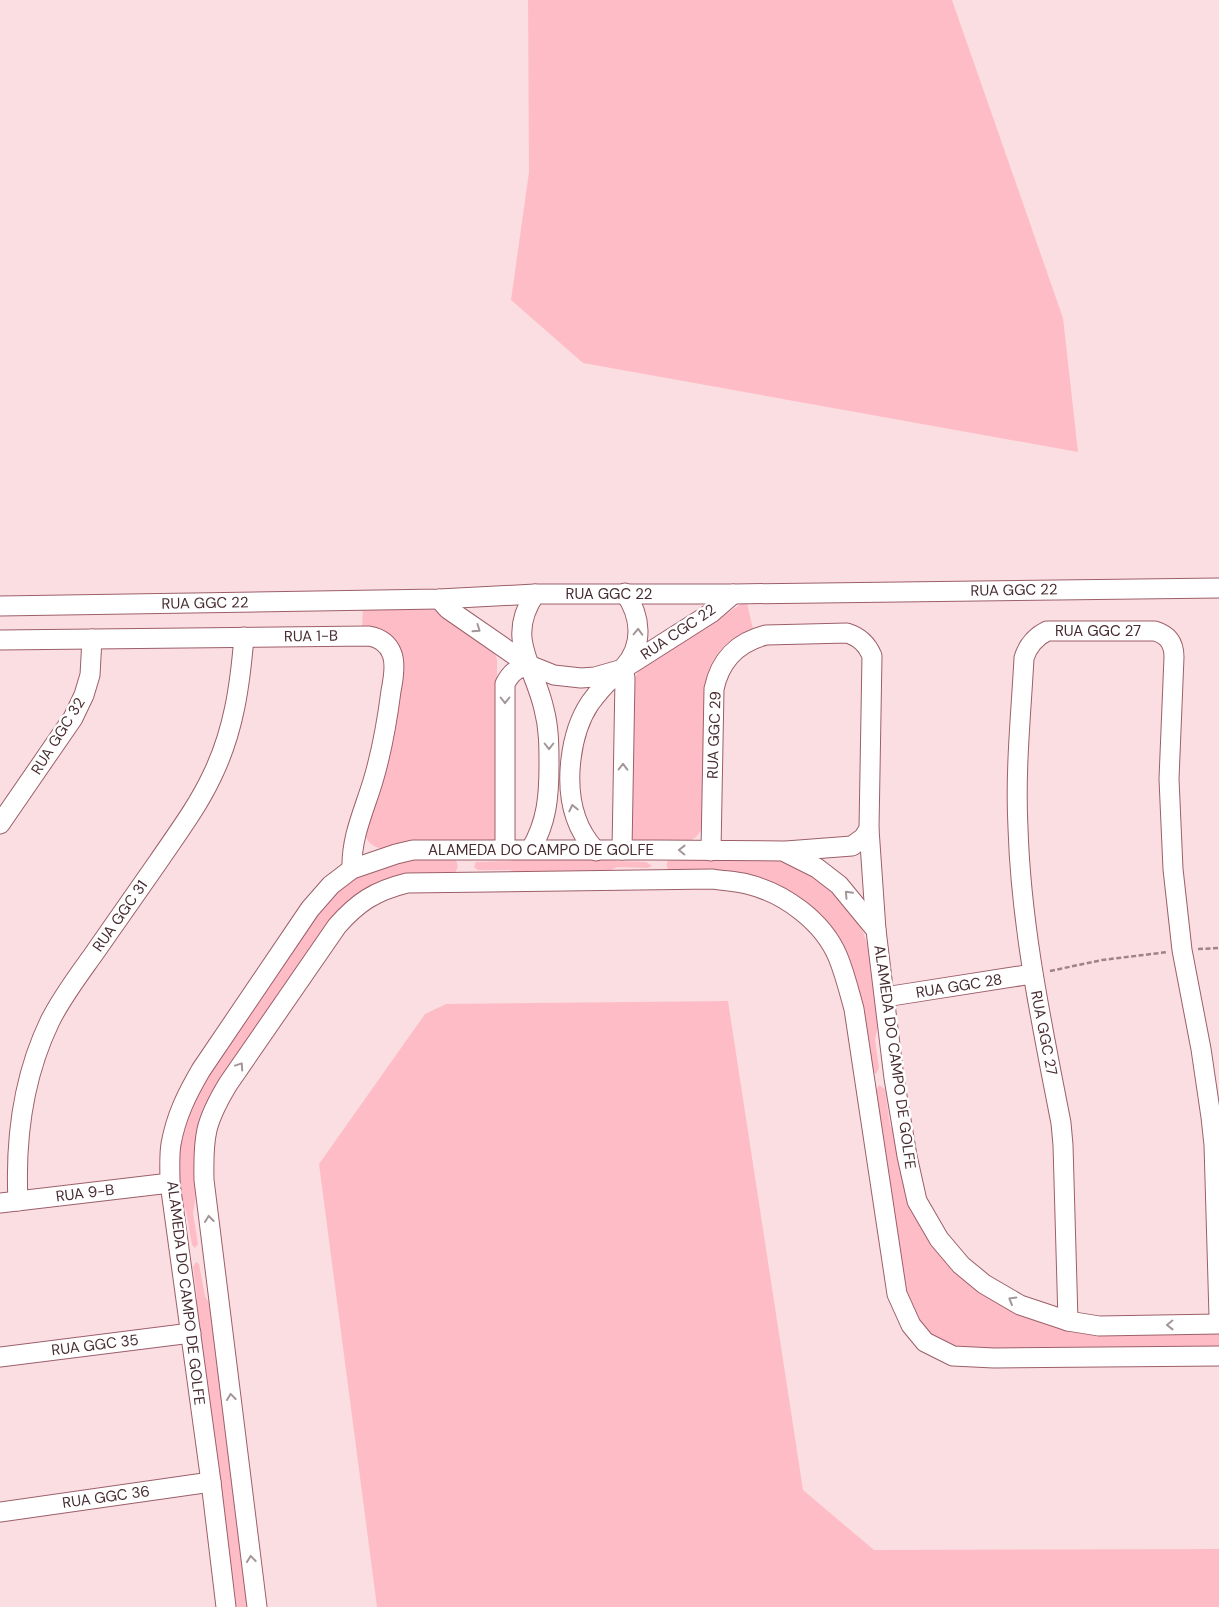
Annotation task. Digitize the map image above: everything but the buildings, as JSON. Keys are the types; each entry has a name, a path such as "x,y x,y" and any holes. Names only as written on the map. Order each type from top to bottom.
{"street":[{"name":"RUA GGC 22","path":"0,606 439,599 535,594 733,594 1219,588"},
{"path":"532,849 542,829 548,804 549,739 544,708 523,648 521,629 526,610 535,594"},
{"path":"622,850 625,678 623,669 634,654 638,635 634,608 625,594"},
{"name":"RUA CGC 22","path":"596,851 581,831 573,808 570,784 572,747 579,726 589,706 610,680 623,669 711,613 733,594"},
{"name":"RUA CGC 22","path":"439,599 448,609 530,665 554,675 581,678 595,677 623,669"},
{"name":"RUA GGC 27","path":"1068,1321 1061,1123 1032,974 1020,870 1018,827 1018,743 1024,658 1034,639 1047,631 1155,631 1166,636 1173,646 1169,779 1170,828 1182,950 1201,1050 1214,1145 1219,1316"},
{"name":"RUA GGC 29","path":"711,851 714,689 716,679 726,661 739,646 766,634 848,632 859,638 872,656 869,829 876,930"},
{"name":"RUA 1-B","path":"0,640 369,636 380,639 389,648 394,659 392,686 384,738 354,840 352,869"},
{"name":"RUA GGC 31","path":"9,1202 17,1157 22,1110 33,1064 41,1042 61,1001 192,812 213,775 230,731 236,705 241,678 244,637"},
{"name":"RUA GGC 32","path":"0,824 52,750 73,718 84,696 90,675 92,639"},
{"path":"505,849 505,684 510,674 517,668 530,665"},
{"path":"783,851 852,846 863,838 869,829"},
{"name":"ALAMEDA DO CAMPO DE GOLFE","path":"226,1607 170,1183 171,1145 176,1121 186,1096 201,1070 310,909 331,885 352,869 386,856 413,850 783,851 817,868 839,884 876,930 894,1078 907,1156 917,1201 939,1239 961,1264 984,1284 1020,1305 1068,1321 1098,1326 1219,1324"},
{"path":"655,850 660,864 656,879"},
{"path":"469,851 465,865 469,882"},
{"name":"ALAMEDA DO CAMPO DE GOLFE","path":"257,1607 204,1180 203,1152 206,1130 214,1107 228,1084 336,926 352,908 373,895 407,883 713,879 746,884 770,892 796,908 816,924 830,941 848,983 854,1009 897,1294 911,1325 926,1342 953,1356 994,1358 1219,1356"},
{"name":"RUA GGC 28","path":"885,997 1032,974"},
{"path":"865,1082 894,1078"},
{"name":"RUA 9-B","path":"9,1202 170,1183"},
{"path":"181,1256 213,1251"},
{"name":"RUA GGC 35","path":"0,1357 191,1333"},
{"name":"RUA GGC 36","path":"0,1512 211,1482"}],"path":[{"path":"1032,974 1102,960 1182,950 1219,948"}],"shaded area":[{"path":"528,0 952,0 1063,318 1078,452 583,363 511,300 529,172"},
{"path":"747,603 753,629 744,633 727,646 701,830 698,835 687,842 634,841 632,838 633,681 639,670 741,604"},
{"path":"428,605 495,654 497,659 499,838 495,843 383,849 370,844 364,832 402,662 362,629 363,606"},
{"path":"521,857 604,857 617,861 646,862 652,866 648,868 617,867 605,873 523,875 510,870 478,870 474,867 476,862 510,861"},
{"path":"770,857 800,867 826,885 856,919 863,932 868,946 879,1022 875,1039 879,1068 876,1074 873,1071 869,1041 808,908 669,871 667,868 669,859"},
{"path":"454,858 458,867 453,874 370,889 197,1134 194,1159 196,1195 193,1213 198,1244 195,1248 192,1245 186,1211 178,1198 175,1164 188,1104 323,904 346,884 359,876 405,859"},
{"path":"728,1001 803,1490 874,1550 1219,1549 1219,1607 377,1607 319,1164 425,1014 446,1004"},
{"path":"879,1085 885,1089 890,1125 895,1134 913,1205 1018,1313 1057,1327 1076,1331 1219,1330 1219,1347 967,1351 935,1340 908,1306 880,1123 876,1091"},
{"path":"196,1262 199,1264 205,1296 213,1310 250,1607 231,1607 194,1310 197,1298 193,1267"}]}
